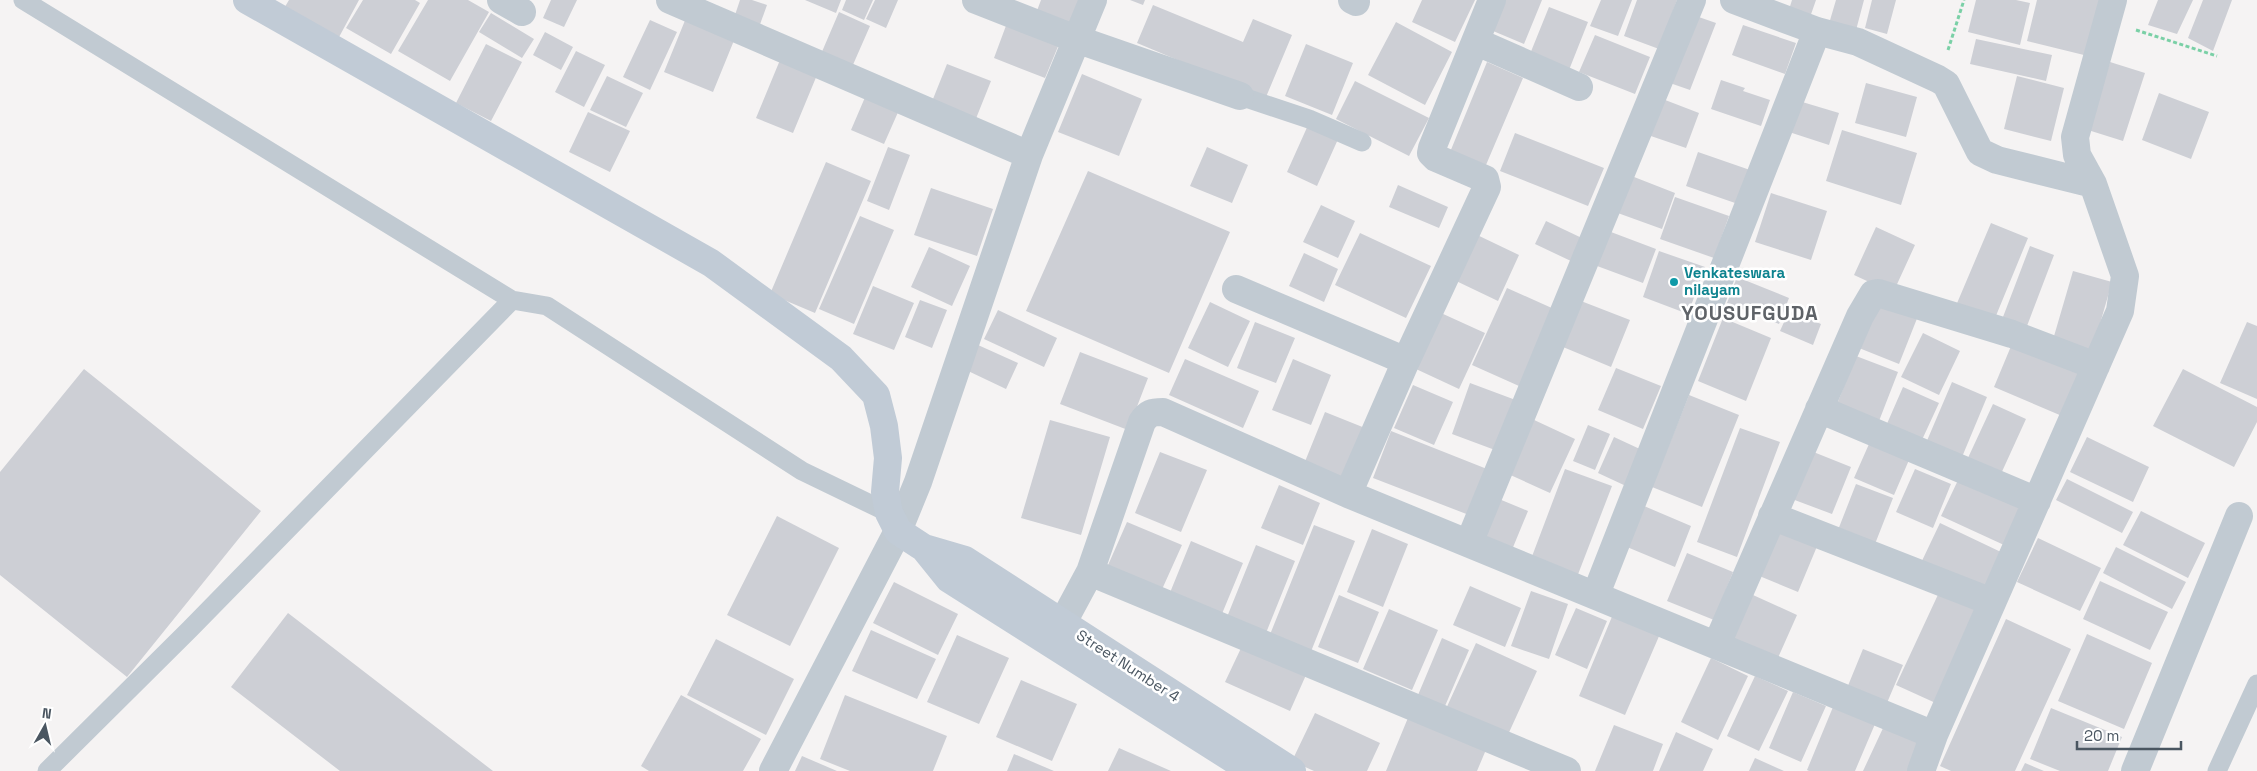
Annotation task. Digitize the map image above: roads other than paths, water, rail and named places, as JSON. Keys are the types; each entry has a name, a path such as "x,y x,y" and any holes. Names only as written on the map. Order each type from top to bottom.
{"street":[{"path":"247,0 711,263 841,358 876,395 884,426 888,458 885,492 894,522 924,548 957,570"},
{"path":"670,0 1030,155"},
{"path":"976,0 1076,39 1240,96"},
{"path":"773,771 894,522 918,482 1030,155 1093,0"},
{"path":"1348,494 1406,361 1488,187 1485,179 1436,158 1432,153 1433,143 1492,0"},
{"path":"1469,543 1692,0"},
{"path":"1734,0 1817,31 1858,42 1938,79 1946,84 1980,152 1997,160 2093,184"},
{"path":"1921,771 1934,736 2120,311 2125,276 2093,184 2077,155 2075,137 2110,10"},
{"path":"1596,594 1817,31"},
{"path":"1476,42 1579,87"},
{"path":"1236,289 1406,361"},
{"path":"1717,644 1869,298 1878,293 2012,334 2096,366"},
{"path":"1819,409 2037,501"},
{"path":"1062,624 1090,572 1142,422 1146,415 1153,412 1163,412 1348,494 1596,594 1934,736"},
{"path":"1772,516 1992,602"},
{"path":"2134,771 2239,516"},
{"name":"Street Number 4","path":"957,570 1062,624 1292,771"},
{"name":"Street Number 4","path":"957,570 1252,771"},
{"path":"1090,572 1567,771"}],"lane":[{"path":"23,0 512,300 547,306 802,471 894,522"},
{"path":"1240,96 1309,119 1362,142"},
{"path":"47,771 190,629 512,300"},
{"path":"2217,771 2257,684"}],"place":[{"name":"Venkateswara nilayam","path":"1674,282"}],"district":[{"name":"YOUSUFGUDA","path":"1750,313"}]}
